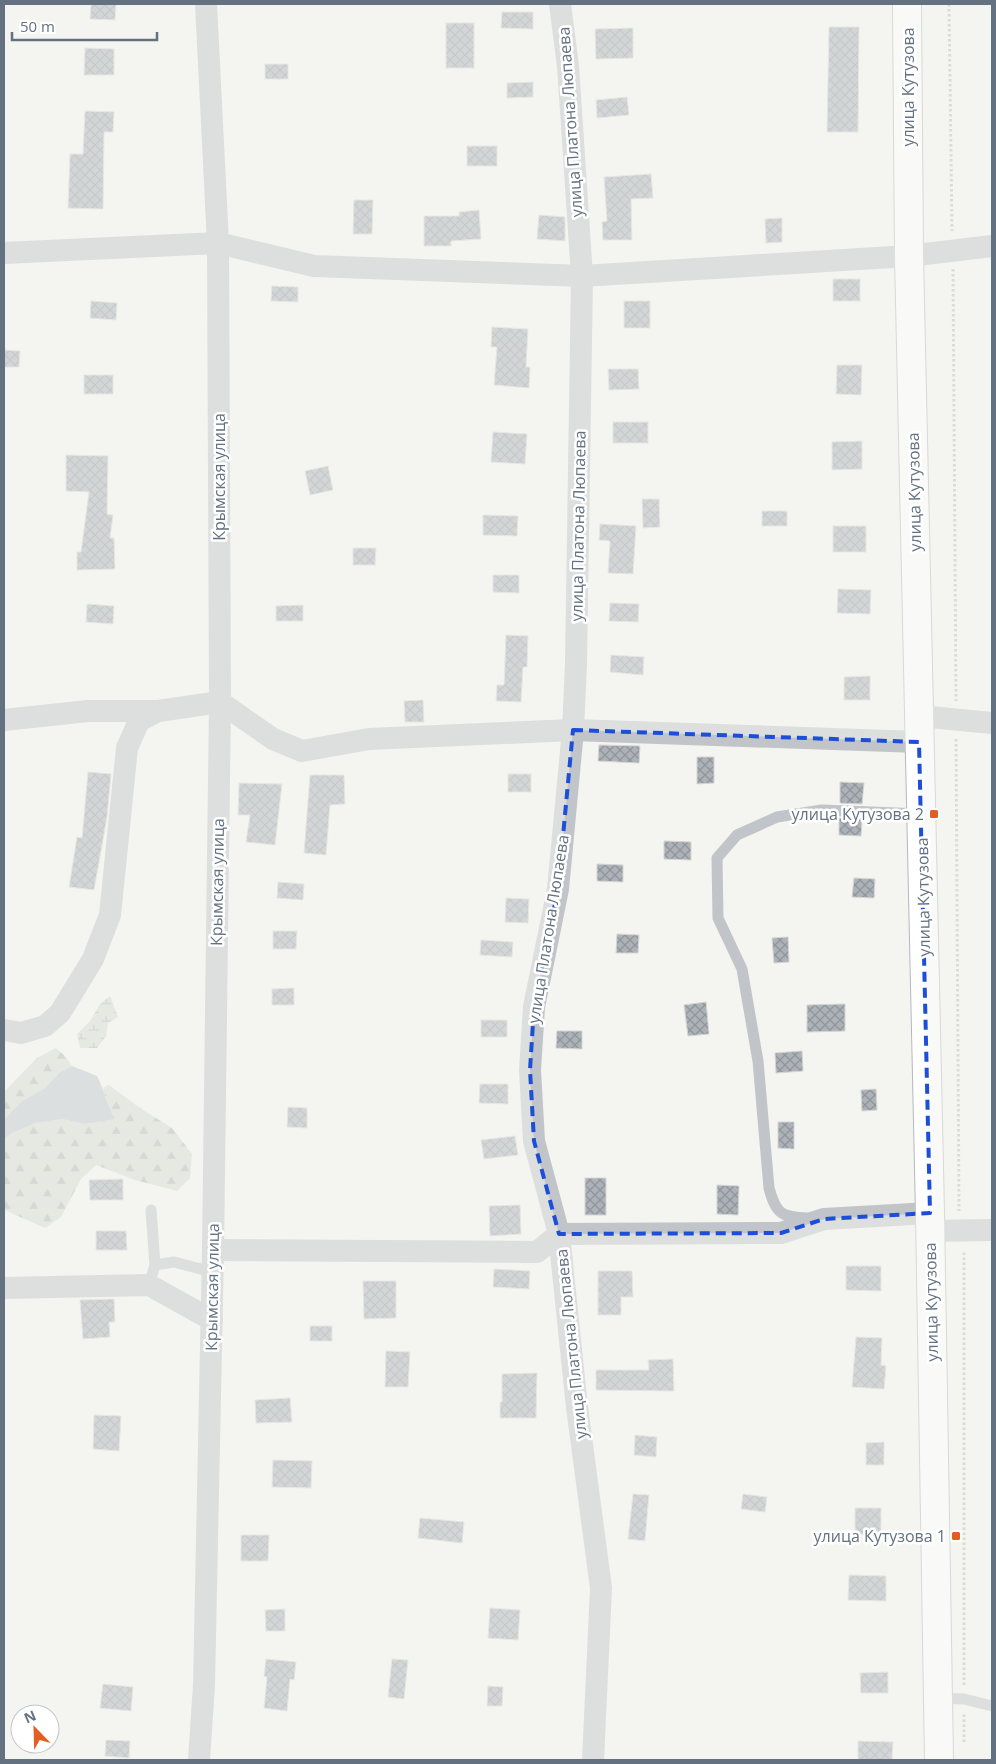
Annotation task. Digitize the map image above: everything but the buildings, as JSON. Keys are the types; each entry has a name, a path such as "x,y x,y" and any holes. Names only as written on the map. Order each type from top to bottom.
{"street":[{"name":"Крымская улица","path":"199,1760 204,1685 212,1320 220,702 218,242 206,4"},
{"name":"улица Платона Люпаева","path":"560,4 568,66 582,276 576,664 573,730 558,889 534,1007 530,1070 534,1141 559,1234 576,1407 601,1588 593,1760"},
{"name":"улица Кутузова","path":"907,4 909,256 930,1222 951,1699 938,1760"},
{"path":"4,253 218,242 314,266 582,276 909,256 992,246"},
{"path":"4,720 88,711 158,711 220,702 273,739 302,751 369,739 573,730 919,729 956,719 992,723"},
{"path":"13,1032 45,1026 60,1013 93,959 110,915 127,748 139,721 158,711"},
{"path":"213,1261 537,1252 559,1234 781,1233 824,1219 930,1222 959,1231 992,1230"},
{"path":"4,1288 152,1275 212,1320"}],"lane":[{"path":"824,1219 788,1217 774,1206 769,1188 758,1061 742,969 718,918 717,858 737,835 777,817 822,810 921,814"},
{"path":"151,1210 152,1275 174,1262 213,1261"},
{"path":"951,1699 992,1706"}],"path":[{"path":"949,4 953,251 959,1231 964,1250 951,1699 964,1743"}],"highlighted area":[{"path":"573,730 919,742 930,1213 824,1219 781,1233 559,1234 534,1141 530,1070 534,1007 558,889"}],"green space":[{"path":"110,996 118,1017 108,1023 106,1036 97,1048 80,1048 77,1034 90,1021 100,1004"},
{"path":"56,1048 72,1066 59,1073 44,1089 22,1101 4,1119 4,1092 37,1058"},
{"path":"109,1085 140,1108 172,1128 192,1154 190,1178 177,1191 135,1180 96,1165 81,1179 61,1217 45,1228 4,1210 4,1139 12,1133 36,1123 62,1119 85,1124 114,1119 103,1088"}],"shaded area":[{"path":"72,1066 97,1076 115,1119 85,1124 62,1119 36,1123 12,1133 4,1139 4,1119 22,1101 44,1089 59,1073"}],"place":[{"name":"улица Кутузова 2","path":"934,814"},
{"name":"улица Кутузова 1","path":"956,1536"}]}
